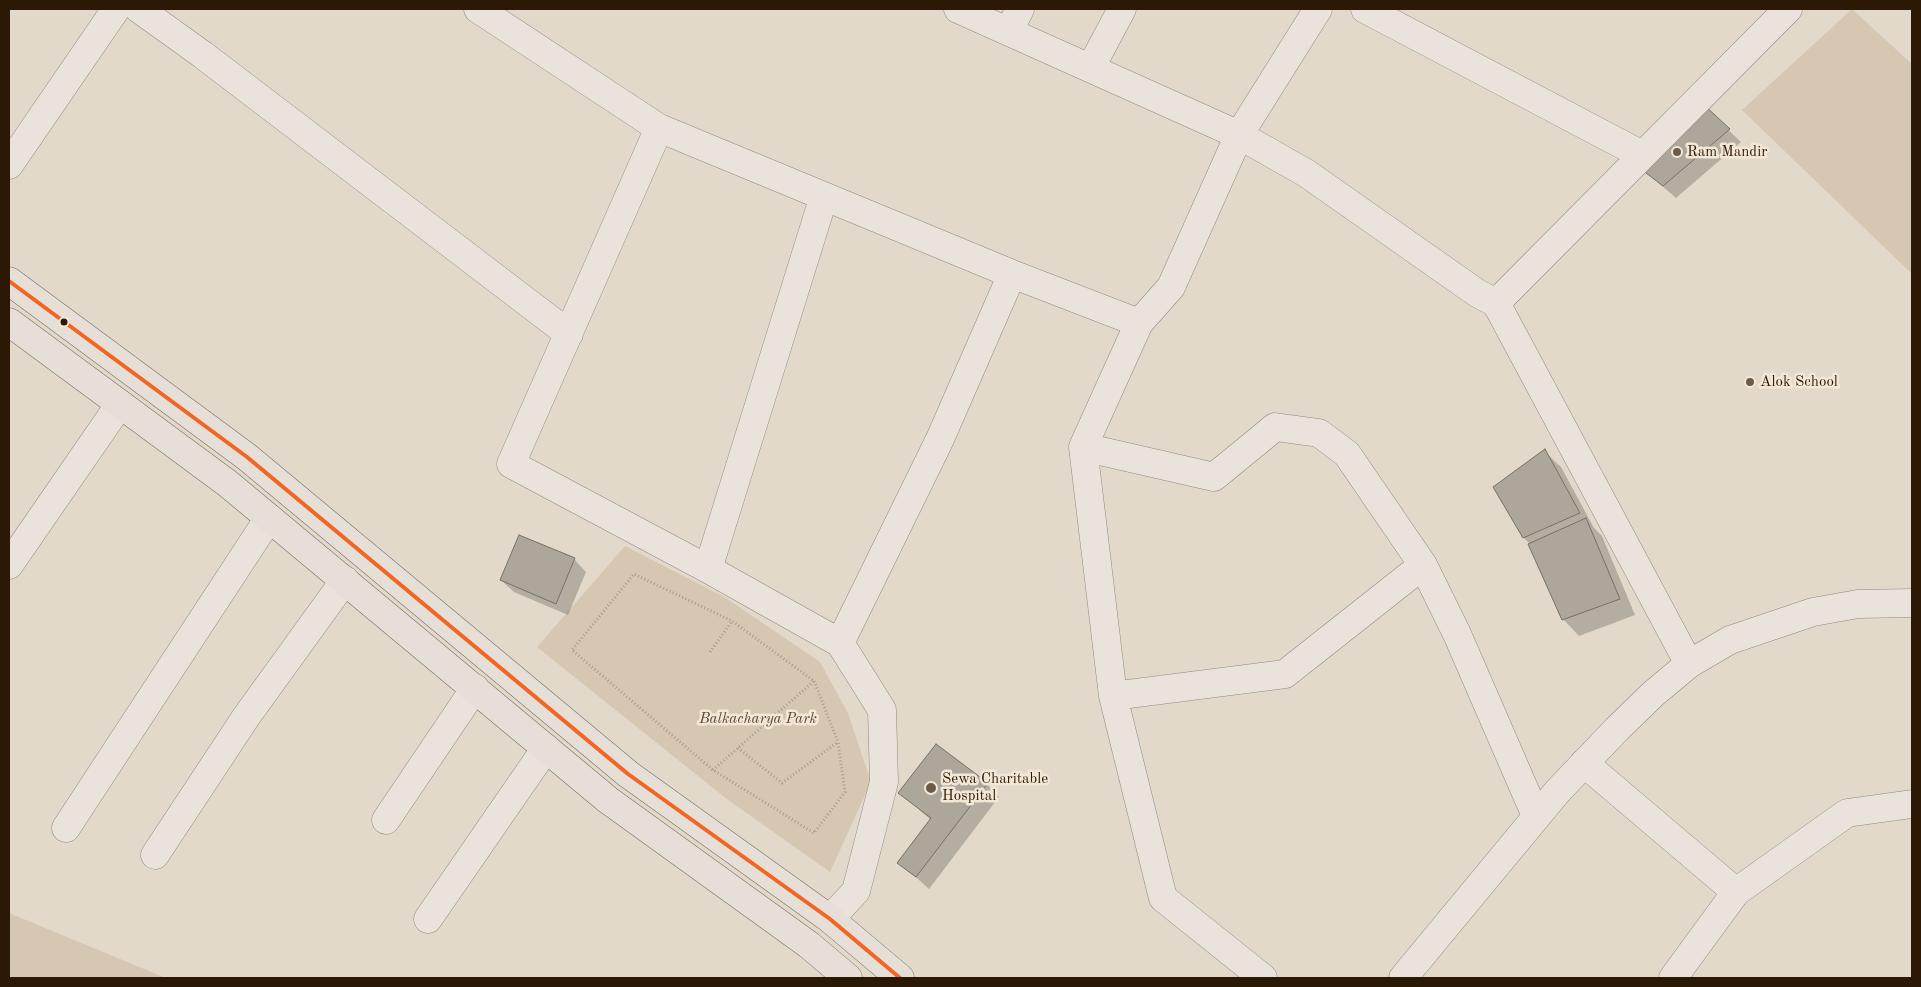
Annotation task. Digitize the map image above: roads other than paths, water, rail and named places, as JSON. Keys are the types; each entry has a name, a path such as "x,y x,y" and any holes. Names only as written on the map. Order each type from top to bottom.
{"main road":[{"path":"9,281 247,457 628,774 830,919 900,978"},
{"path":"9,322 227,484 608,800 810,945 848,978"}],"street":[{"path":"9,165 116,9"},
{"path":"138,9 204,55 570,334"},
{"path":"478,9 659,128 1012,274 1139,323"},
{"path":"958,9 1015,20 1091,67 1239,135 1306,173 1477,293 1496,304 1689,664"},
{"path":"1091,67 1122,9"},
{"path":"1263,978 1164,898 1113,696 1083,447 1139,323 1171,287 1239,135 1318,9"},
{"path":"1365,9 1642,156"},
{"path":"1496,304 1788,9"},
{"path":"659,128 570,334 511,464 708,569 840,643 882,710 884,782 856,891 830,919"},
{"path":"708,569 824,196"},
{"path":"840,643 940,439 1012,274"},
{"path":"9,565 120,404"},
{"path":"1083,447 1214,477 1275,427 1319,433 1347,454 1423,565 1457,634 1536,816"},
{"path":"66,828 269,518"},
{"path":"1113,696 1285,674 1423,565"},
{"path":"155,856 246,717 345,580"},
{"path":"1403,978 1536,816 1584,763 1653,694 1689,664 1730,640 1766,626 1813,612 1858,604 1901,603 1912,582"},
{"path":"386,820 475,688"},
{"path":"428,919 546,748"},
{"path":"1584,763 1736,892"},
{"path":"1673,978 1736,892 1847,813 1912,804"}],"place":[{"name":"Ram Mandir","path":"1677,152"},
{"name":"Alok School","path":"1750,382"},
{"name":"Sewa Charitable Hospital","path":"931,788"}],"park label":[{"name":"Balkacharya Park","path":"758,719"}]}
